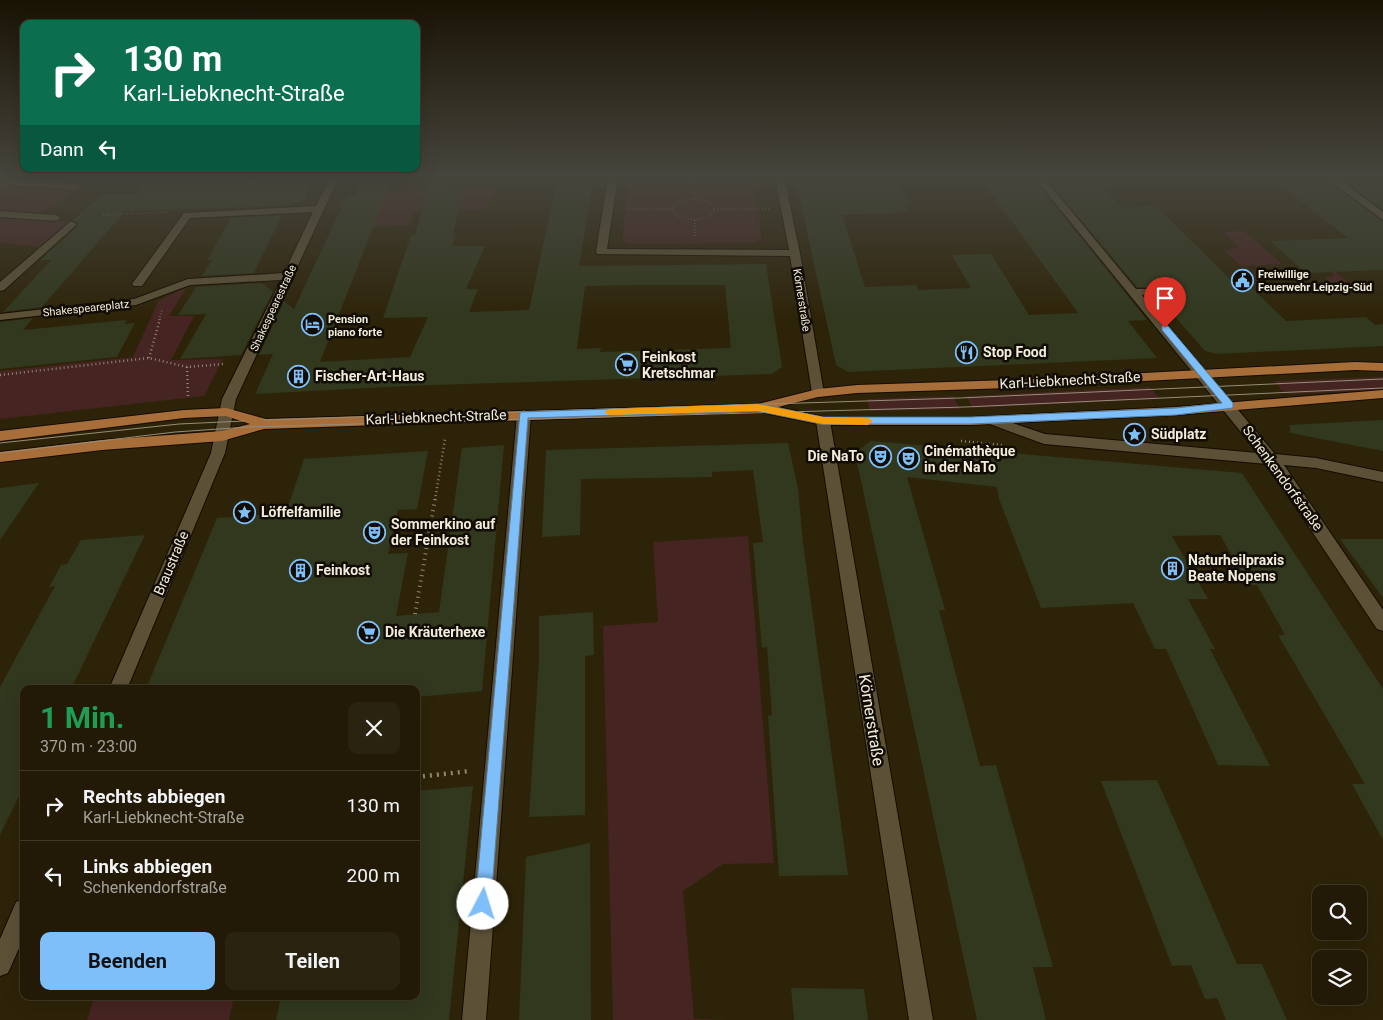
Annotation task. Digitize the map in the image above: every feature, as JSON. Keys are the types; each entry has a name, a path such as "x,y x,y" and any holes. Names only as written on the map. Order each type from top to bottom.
{"main road":[{"name":"Karl-Liebknecht-Straße","path":"0,458 102,446 222,436 264,424 524,414 758,408 818,393 857,389 1010,384 1202,372 1355,366 1383,367"},
{"name":"Karl-Liebknecht-Straße","path":"758,408 824,424 992,420 1176,411 1383,394"},
{"name":"Karl-Liebknecht-Straße","path":"0,436 184,414 226,412 264,424"}],"street":[{"path":"0,288 71,225"},
{"name":"Shakespeareplatz","path":"138,284 180,225"},
{"name":"Shakespearestraße","path":"226,412 229,399 312,225"},
{"path":"606,225 602,252 795,253"},
{"name":"Körnerstraße","path":"789,225 818,393"},
{"name":"Schenkendorfstraße","path":"1077,225 1202,372 1273,460 1383,624"},
{"name":"Shakespeareplatz","path":"0,317 136,302 167,289 196,281 287,276"},
{"path":"1134,292 1153,291"},
{"path":"222,436 226,412"},
{"path":"474,1020 524,414"},
{"name":"Karl-Liebknecht-Straße","path":"992,420 1044,439 1316,463 1383,476"},
{"name":"Körnerstraße","path":"824,424 921,1020"},
{"name":"Braustraße","path":"120,685 218,453 222,436"},
{"path":"0,965 20,919"}],"path":[{"path":"149,358 167,289"},
{"path":"0,375 149,358 187,367 247,363"},
{"path":"187,367 188,399"},
{"path":"415,614 445,438"},
{"path":"420,776 494,770"}],"shaded area":[{"path":"0,225 67,225 41,247 0,243"},
{"path":"371,225 410,225 410,225 370,227"},
{"path":"624,225 760,225 762,239 755,243 629,244 622,240"},
{"path":"1244,231 1282,264 1241,266 1225,251 1238,247 1225,232"},
{"path":"1332,272 1336,272 1357,289 1340,290 1325,278 1334,276"},
{"path":"186,288 169,316 194,316 171,360 223,359 204,396 0,419 0,371 133,357 159,300"},
{"path":"1383,377 1383,390 1285,394 1274,381"},
{"path":"1150,387 1160,399 973,408 966,396"},
{"path":"954,396 959,409 870,411 867,399"},
{"path":"748,536 774,863 723,864 683,891 694,1019 727,1020 613,1020 603,626 658,622 653,542"},
{"path":"94,1000 233,1000 229,1020 87,1020"}],"building":[{"path":"78,225 113,225 42,307 3,312 51,260 40,260"},
{"path":"227,225 277,225 254,273 202,276 212,260 207,260"},
{"path":"334,225 374,225 320,362 410,357 428,317 383,318 411,235 415,235 418,225 455,225 453,234 456,233 453,246 485,246 466,289 478,289 469,312 529,310 548,225 586,225 579,266 766,264 782,367 772,374 406,386 255,394 273,354 259,355 284,301 294,309","holes":["725,285 731,348 600,352 601,348 577,349 585,286"]},
{"path":"805,225 845,225 865,287 916,285 918,290 971,288 952,255 991,254 1029,315 1078,313 1014,225 1070,225 1147,320 1128,321 1157,358 848,372 836,365"},
{"path":"1085,225 1175,225 1238,287 1250,286 1286,321 1366,317 1375,325 1383,324 1383,346 1217,354 1205,351 1176,318 1164,319 1146,296 1158,294 1158,288 1137,287"},
{"path":"1331,225 1383,225 1383,270 1306,273 1270,241 1348,238"},
{"path":"262,283 273,292 241,355 180,359 206,314 178,315 196,287"},
{"path":"33,318 23,330 127,320 125,324 135,323 117,357 0,369 0,322"},
{"path":"1383,420 1383,451 1290,433 1290,425"},
{"path":"871,441 1242,473 1383,689 1383,840 1352,784 1365,784 1278,635 1285,635 1257,585 1249,585 1220,535 1172,536 1208,599 1188,599 1215,649 1210,649 1270,766 1218,765 1166,649 1155,649 1133,603 1041,608 999,499 997,487 907,477 945,610 939,610 980,766 996,765 1053,967 1033,967 1046,1020 977,1020 855,453"},
{"path":"788,443 798,488 803,543 848,875 779,876 768,716 772,715 767,647 762,648 753,543 763,542 753,470 712,472 712,477 581,479 580,535 542,537 546,450"},
{"name":"Feinkost","path":"504,445 482,691 420,697 420,685 148,685 217,518 286,513 304,459 428,451 417,509 398,510 388,554 408,553 396,616 439,612 462,448"},
{"path":"39,483 0,540 0,488"},
{"path":"145,535 73,685 20,685 20,794 0,835 0,687 55,586 49,587 61,565 67,564 81,540"},
{"path":"1340,539 1383,539 1383,598"},
{"path":"593,612 594,655 585,656 585,815 529,817 539,659 539,616"},
{"path":"1157,780 1237,964 1262,964 1287,1020 1226,1020 1217,998 1205,999 1191,965 1172,966 1101,781"},
{"path":"473,786 449,1020 276,1020 280,1000 420,1000 420,791"},
{"path":"590,843 591,1020 519,1020 526,857"},
{"path":"791,988 864,989 868,1020 794,1020"}],"tram line":[{"path":"264,420 960,398 1383,379"},
{"path":"0,453 175,432 248,427 965,407 1383,388"},
{"path":"0,443 179,424 244,421"}],"slow traffic":[{"path":"609,412 758,408 823,421 868,421"}],"place":[{"name":"Freiwillige Feuerwehr Leipzig-Süd","path":"1242,280"},
{"name":"Pension piano forte","path":"312,325"},
{"name":"Stop Food","path":"967,352"},
{"name":"Feinkost Kretschmar","path":"626,365"},
{"name":"Fischer-Art-Haus","path":"299,376"},
{"name":"Südplatz","path":"1135,434"},
{"name":"Die NaTo","path":"880,456"},
{"name":"Cinémathèque in der NaTo","path":"908,459"},
{"name":"Löffelfamilie","path":"245,512"},
{"name":"Sommerkino auf der Feinkost","path":"375,532"},
{"name":"Naturheilpraxis Beate Nopens","path":"1172,568"},
{"name":"Feinkost","path":"300,570"},
{"name":"Die Kräuterhexe","path":"369,632"}],"route":[{"path":"483,904 520,436 524,414 758,408 823,421 971,421 1176,411 1229,406 1165,328"}]}
